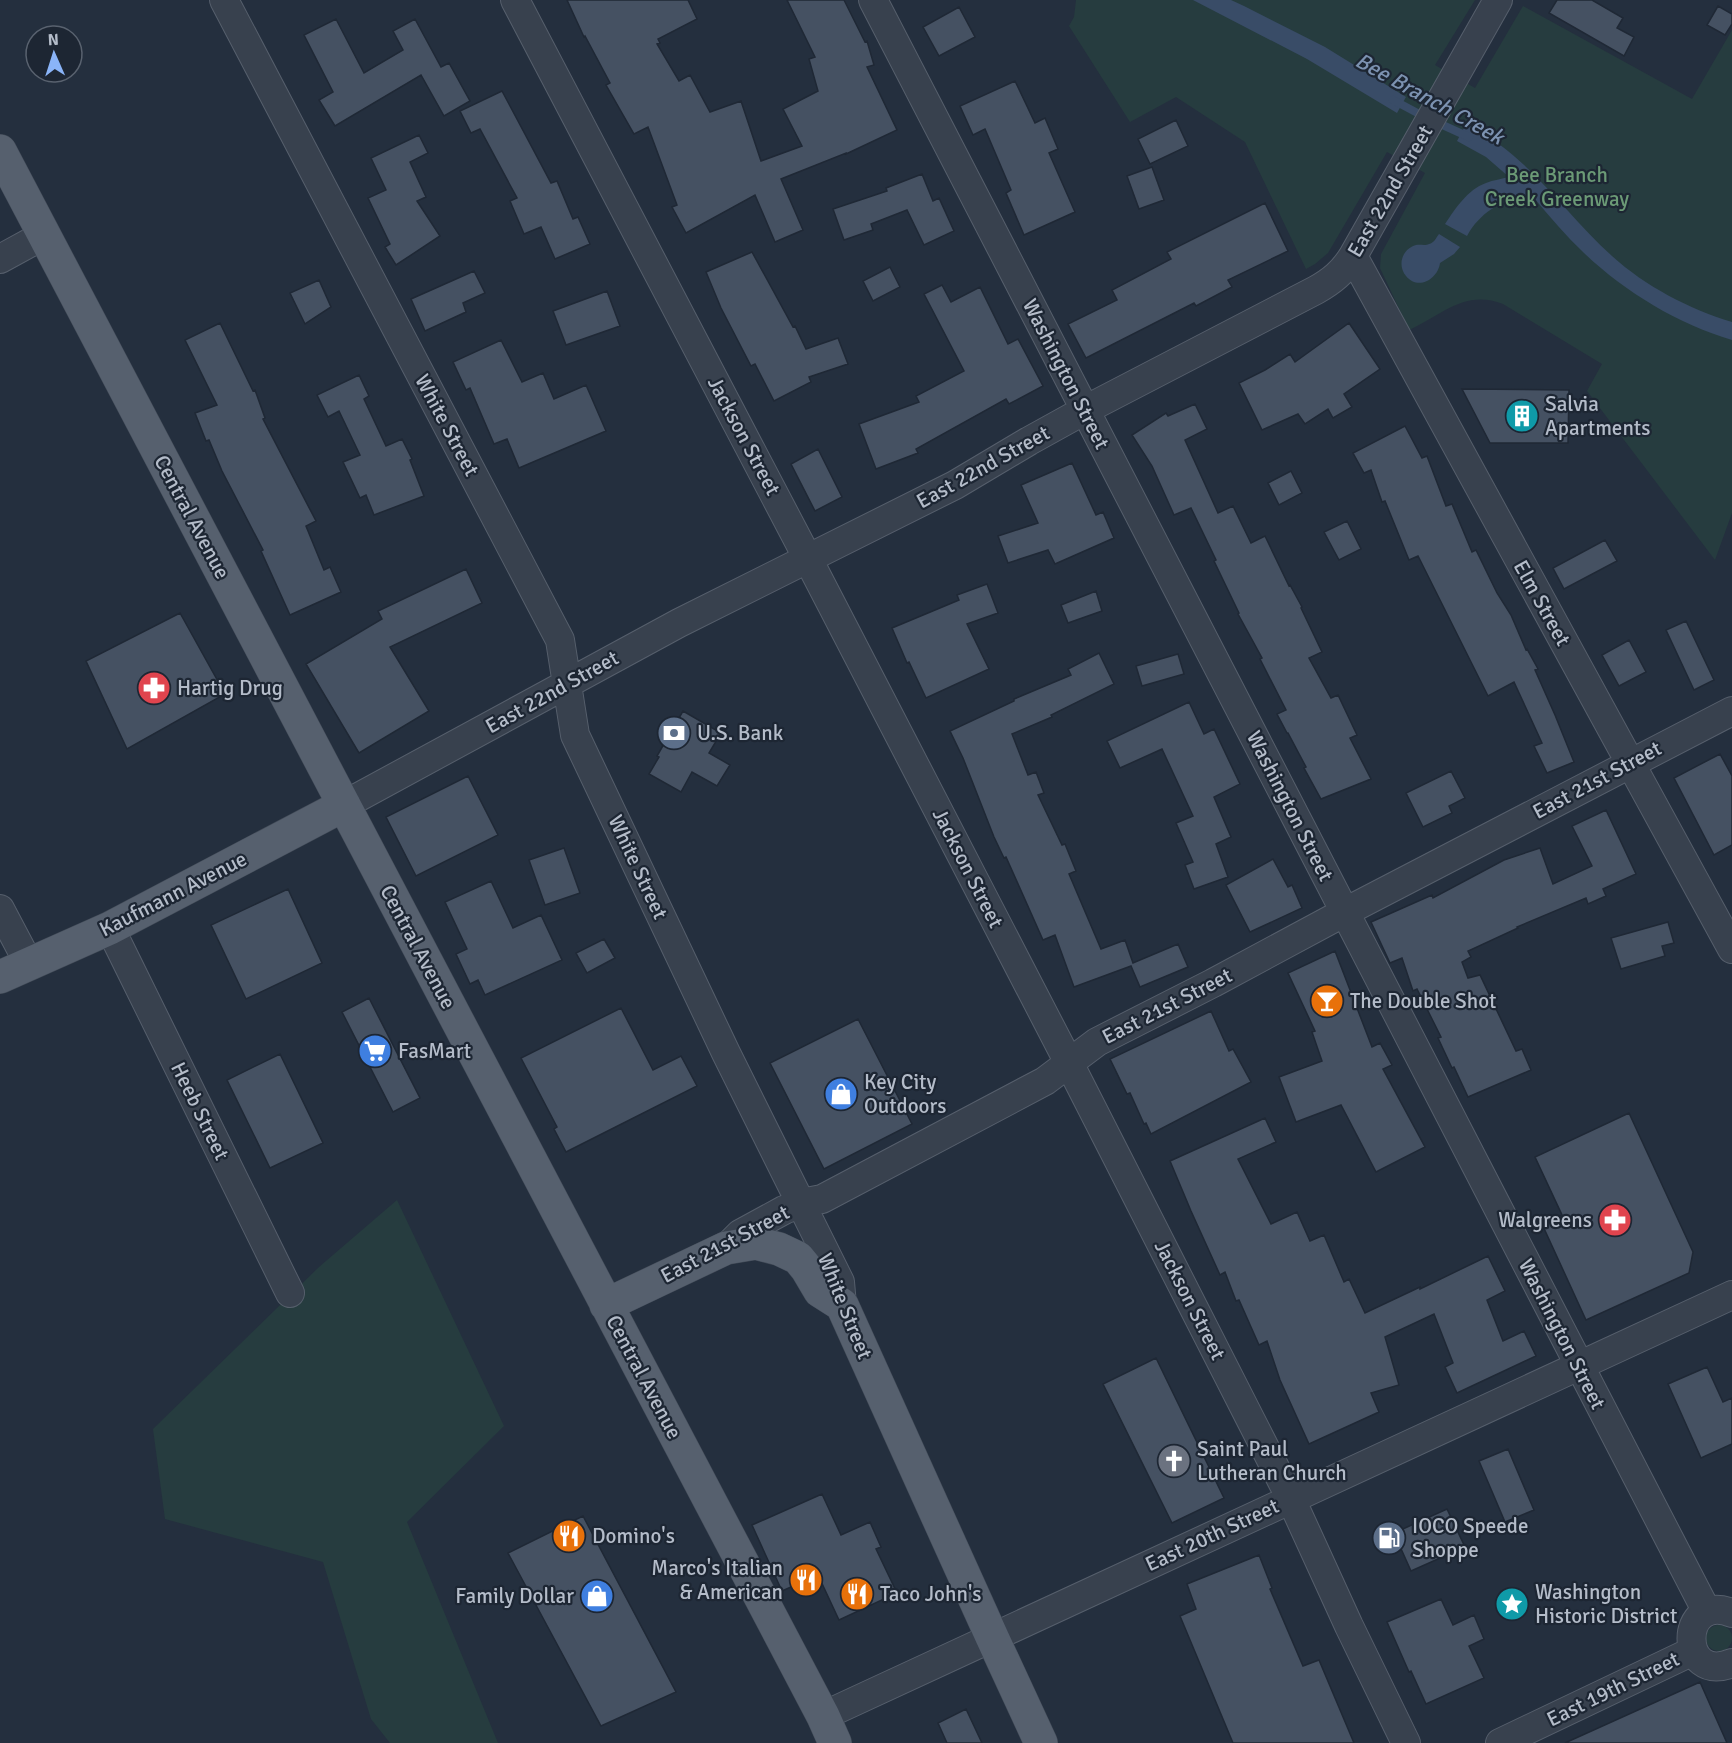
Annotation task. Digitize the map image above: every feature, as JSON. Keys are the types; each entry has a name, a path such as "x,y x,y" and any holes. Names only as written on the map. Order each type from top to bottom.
{"main road":[{"name":"Central Avenue","path":"0,151 829,1729"},
{"name":"Kaufmann Avenue","path":"14,970 110,928 344,805"},
{"path":"726,1248 756,1244 779,1249 798,1258 820,1291 842,1305"},
{"name":"East 21st Street","path":"606,1305 726,1248"},
{"name":"White Street","path":"842,1305 1041,1743"}],"street":[{"name":"White Street","path":"224,0 560,640 575,735 726,1053 840,1282 842,1305"},
{"name":"Jackson Street","path":"516,0 1069,1063 1291,1499 1406,1743"},
{"name":"Washington Street","path":"873,0 1476,1163 1578,1366 1719,1612"},
{"name":"East 22nd Street","path":"344,805 679,622 955,485 1085,410 1336,278 1353,256 1498,0"},
{"path":"0,259 44,235"},
{"name":"Elm Street","path":"1353,256 1732,949"},
{"name":"East 21st Street","path":"726,1248 740,1234 784,1210 801,1203 822,1199 1045,1081 1097,1042 1732,711"},
{"path":"0,909 14,970"},
{"name":"Heeb Street","path":"110,928 290,1293"},
{"name":"East 20th Street","path":"829,1729 992,1637 1732,1295"},
{"path":"1719,1612 1699,1618 1694,1625 1690,1633 1693,1651 1709,1665 1716,1667 1732,1665"},
{"name":"East 19th Street","path":"1500,1743 1693,1651"}],"green space":[{"name":"Bee Branch Creek Greenway","path":"1076,0 1475,0 1435,65 1475,88 1523,6 1692,99 1732,30 1732,513 1715,560 1587,391 1602,364 1503,304 1489,300 1465,302 1454,306 1409,330 1380,268 1381,254 1425,173 1387,152 1328,253 1306,269 1245,142 1176,97 1130,122 1069,26 1074,17"},
{"path":"397,1200 504,1426 407,1522 498,1743 390,1743 371,1719 323,1562 165,1519 153,1429 319,1267"},
{"path":"1719,1625 1728,1629 1732,1638 1728,1647 1719,1651 1710,1647 1706,1638 1710,1629"}],"water":[{"path":"1193,0 1231,0 1325,47 1406,97 1397,113 1307,59"},
{"path":"1466,124 1508,151 1527,168 1594,239 1625,267 1668,295 1732,322 1732,340 1672,316 1617,281 1577,247 1534,198 1513,200 1495,207 1479,219 1467,236 1445,224 1473,190 1489,182 1509,177 1486,157 1457,141"},
{"path":"1439,234 1460,247 1440,263 1432,278 1416,283 1403,272 1402,258 1411,247 1431,243"}],"building":[{"path":"567,0 688,0 697,19 658,39 660,43 657,44 679,81 690,75 710,112 741,101 761,161 802,146 783,109 818,91 809,59 815,57 787,0 844,0 865,42 867,41 874,65 867,67 897,130 846,154 781,179 803,230 775,242 755,195 686,233 672,207 677,205 648,127 634,134 606,85 610,83 584,37"},
{"path":"1557,0 1592,0 1623,18 1617,28 1634,37 1624,56 1549,13"},
{"path":"1718,6 1732,14 1732,24 1725,35 1707,25"},
{"path":"959,7 975,37 939,56 923,27"},
{"path":"336,19 364,73 403,50 393,31 415,19 441,67 449,63 470,101 444,116 421,75 335,126 319,100 333,92 304,35"},
{"path":"1015,81 1035,123 1045,118 1058,149 1049,153 1075,212 1024,235 1006,193 1011,190 985,129 973,135 960,106"},
{"path":"502,91 551,183 557,181 573,219 578,217 590,244 555,259 541,227 524,234 510,201 517,198 480,129 471,133 460,111"},
{"path":"1176,120 1188,146 1150,164 1138,139"},
{"path":"419,135 428,153 410,162 426,197 417,201 440,236 396,265 385,247 390,244 368,198 386,190 371,158"},
{"path":"1152,167 1164,200 1139,209 1127,176"},
{"path":"922,174 933,201 939,198 954,231 924,245 907,210 871,224 873,230 844,240 833,209 887,191 886,188"},
{"path":"1265,203 1288,251 1228,280 1232,287 1196,306 1194,303 1086,358 1068,324 1117,300 1112,290 1171,259 1167,252"},
{"path":"752,252 806,349 838,338 848,364 809,377 811,382 774,401 755,364 751,366 721,308 706,272"},
{"path":"890,267 900,287 873,301 863,281"},
{"path":"474,271 485,293 463,303 466,312 425,331 411,299"},
{"path":"319,280 331,307 305,324 290,293"},
{"path":"942,285 951,302 980,287 1008,344 1018,339 1043,386 1009,404 1006,399 916,449 918,453 876,469 859,424 919,402 916,396 964,371 924,294"},
{"path":"607,291 620,326 566,345 553,311"},
{"path":"220,323 253,391 255,390 265,418 263,419 316,521 306,526 324,570 330,567 341,592 290,615 261,551 263,550 222,471 209,440 206,441 195,413 217,405 185,340"},
{"path":"1349,323 1380,369 1344,394 1352,407 1333,418 1328,409 1305,424 1298,414 1262,430 1239,383 1290,354 1295,362"},
{"path":"501,340 522,382 543,373 554,399 586,385 606,431 519,468 507,439 494,444 470,388 466,390 453,362"},
{"path":"359,375 369,396 364,399 386,446 402,439 412,459 410,460 424,496 374,515 366,495 360,498 343,462 360,455 339,411 328,417 317,395"},
{"name":"Salvia Apartments","path":"1462,389 1569,390 1568,443 1490,443"},
{"path":"1195,404 1207,429 1185,440 1218,513 1233,506 1251,543 1265,536 1289,586 1302,607 1322,652 1309,658 1331,698 1338,695 1357,735 1350,738 1371,779 1321,799 1277,714 1286,710 1238,614 1191,508 1174,515 1152,466 1132,435 1166,413 1168,416"},
{"path":"1405,426 1422,458 1427,456 1446,506 1452,504 1472,552 1476,550 1497,593 1511,615 1526,650 1538,669 1535,670 1574,762 1547,773 1534,746 1542,743 1514,682 1488,696 1418,556 1409,560 1385,501 1382,502 1371,470 1364,473 1353,453"},
{"path":"818,449 842,497 815,511 791,464"},
{"path":"1072,463 1096,515 1103,512 1114,538 1055,564 1048,550 1008,563 998,536 1038,523 1021,485"},
{"path":"1291,471 1302,493 1279,505 1268,483"},
{"path":"1347,521 1361,549 1339,560 1324,532"},
{"path":"1605,540 1617,561 1564,589 1553,568"},
{"path":"466,569 482,603 390,647 429,711 359,753 306,664 382,619 378,611"},
{"path":"987,584 998,613 967,624 989,669 926,698 892,628 959,600 957,595"},
{"path":"1096,591 1102,611 1068,623 1061,605"},
{"path":"180,613 225,694 127,749 86,661"},
{"path":"1686,621 1714,680 1694,690 1666,630"},
{"path":"1629,640 1646,672 1619,686 1602,655"},
{"path":"1099,653 1114,684 1051,715 1052,717 1012,734 1028,775 1036,772 1044,793 1038,795 1062,845 1065,844 1076,871 1069,874 1101,949 1125,940 1133,963 1178,944 1188,967 1140,987 1131,966 1074,987 1055,935 1043,940 1006,857 1004,858 994,837 950,731 1014,699 1071,675 1068,669"},
{"path":"1178,654 1184,674 1142,686 1136,666"},
{"path":"1189,702 1204,734 1214,729 1240,784 1214,797 1231,837 1216,844 1228,877 1194,889 1185,865 1193,862 1176,823 1193,816 1162,749 1120,768 1107,741"},
{"path":"683,711 721,733 709,753 730,765 717,786 692,772 681,792 649,774"},
{"path":"1720,754 1732,776 1732,845 1714,855 1674,778"},
{"path":"1451,771 1465,798 1449,806 1452,813 1423,827 1406,793"},
{"path":"468,776 498,835 416,876 386,817"},
{"path":"1606,810 1636,874 1603,889 1606,896 1588,904 1586,898 1517,927 1468,951 1471,957 1462,962 1468,978 1480,975 1516,1051 1522,1049 1531,1070 1468,1097 1454,1067 1452,1068 1438,1038 1441,1037 1417,989 1413,991 1402,958 1390,963 1371,922 1432,895 1433,898 1504,860 1540,848 1553,884 1592,866 1572,826"},
{"path":"564,848 580,893 545,905 529,860"},
{"path":"1273,859 1288,887 1292,885 1302,908 1250,932 1226,885"},
{"path":"491,881 513,928 541,915 562,960 485,995 478,980 470,984 456,954 467,949 445,902"},
{"path":"288,889 322,963 246,999 211,925"},
{"path":"1668,922 1674,943 1662,946 1665,956 1621,969 1611,938"},
{"path":"604,939 615,958 587,973 576,953"},
{"path":"1335,951 1372,1047 1380,1043 1392,1065 1383,1069 1425,1147 1376,1172 1341,1105 1296,1122 1279,1077 1322,1061 1312,1032 1315,1031 1288,973"},
{"path":"369,998 420,1098 393,1112 342,1012"},
{"path":"621,1008 653,1070 681,1056 697,1086 566,1152 554,1129 557,1127 521,1058"},
{"path":"1211,1011 1229,1051 1233,1049 1251,1082 1151,1134 1130,1093 1127,1094 1110,1059"},
{"name":"Key City Outdoors","path":"858,1019 912,1124 824,1169 770,1063"},
{"path":"280,1054 323,1143 270,1168 227,1080"},
{"name":"Walgreens","path":"1629,1113 1693,1252 1689,1273 1586,1320 1542,1224 1562,1215 1535,1157"},
{"path":"1265,1118 1276,1142 1238,1159 1271,1224 1297,1212 1310,1241 1324,1235 1344,1282 1349,1279 1365,1313 1488,1256 1505,1291 1487,1300 1503,1341 1524,1331 1536,1356 1457,1393 1445,1367 1453,1363 1434,1314 1385,1337 1399,1385 1371,1393 1379,1412 1309,1444 1280,1380 1267,1341 1259,1345 1239,1300 1236,1301 1225,1272 1220,1275 1170,1161"},
{"path":"1156,1358 1224,1498 1172,1523 1103,1384"},
{"path":"1707,1367 1723,1402 1732,1398 1732,1444 1701,1458 1668,1384"},
{"path":"1508,1449 1534,1510 1505,1522 1479,1461"},
{"path":"822,1494 841,1535 870,1522 881,1547 876,1549 897,1593 839,1620 818,1575 782,1591 752,1525"},
{"path":"1447,1509 1465,1547 1411,1571 1394,1533"},
{"path":"583,1516 676,1692 601,1726 508,1553"},
{"path":"1259,1555 1272,1588 1270,1589 1303,1666 1319,1660 1354,1743 1233,1743 1180,1616 1196,1609 1187,1584"},
{"path":"1441,1599 1453,1625 1474,1615 1484,1639 1469,1646 1484,1678 1426,1704 1387,1622"},
{"path":"1700,1682 1727,1743 1565,1743"},
{"path":"966,1709 982,1743 947,1743 938,1723"}],"waterway":[{"name":"Bee Branch Creek","path":"1393,100 1425,117"},
{"name":"Bee Branch Creek","path":"1436,122 1469,137"}],"place":[{"name":"Salvia Apartments","path":"1522,416"},
{"name":"Hartig Drug","path":"154,688"},
{"name":"U.S. Bank","path":"674,733"},
{"name":"The Double Shot","path":"1327,1001"},
{"name":"FasMart","path":"375,1051"},
{"name":"Key City Outdoors","path":"841,1094"},
{"name":"Walgreens","path":"1615,1220"},
{"name":"Saint Paul Lutheran Church","path":"1174,1461"},
{"name":"Domino's","path":"569,1536"},
{"name":"IOCO Speede Shoppe","path":"1389,1538"},
{"name":"Marco's Italian & American","path":"806,1580"},
{"name":"Taco John's","path":"857,1594"},
{"name":"Family Dollar","path":"597,1596"},
{"name":"Washington Historic District","path":"1512,1604"}]}
